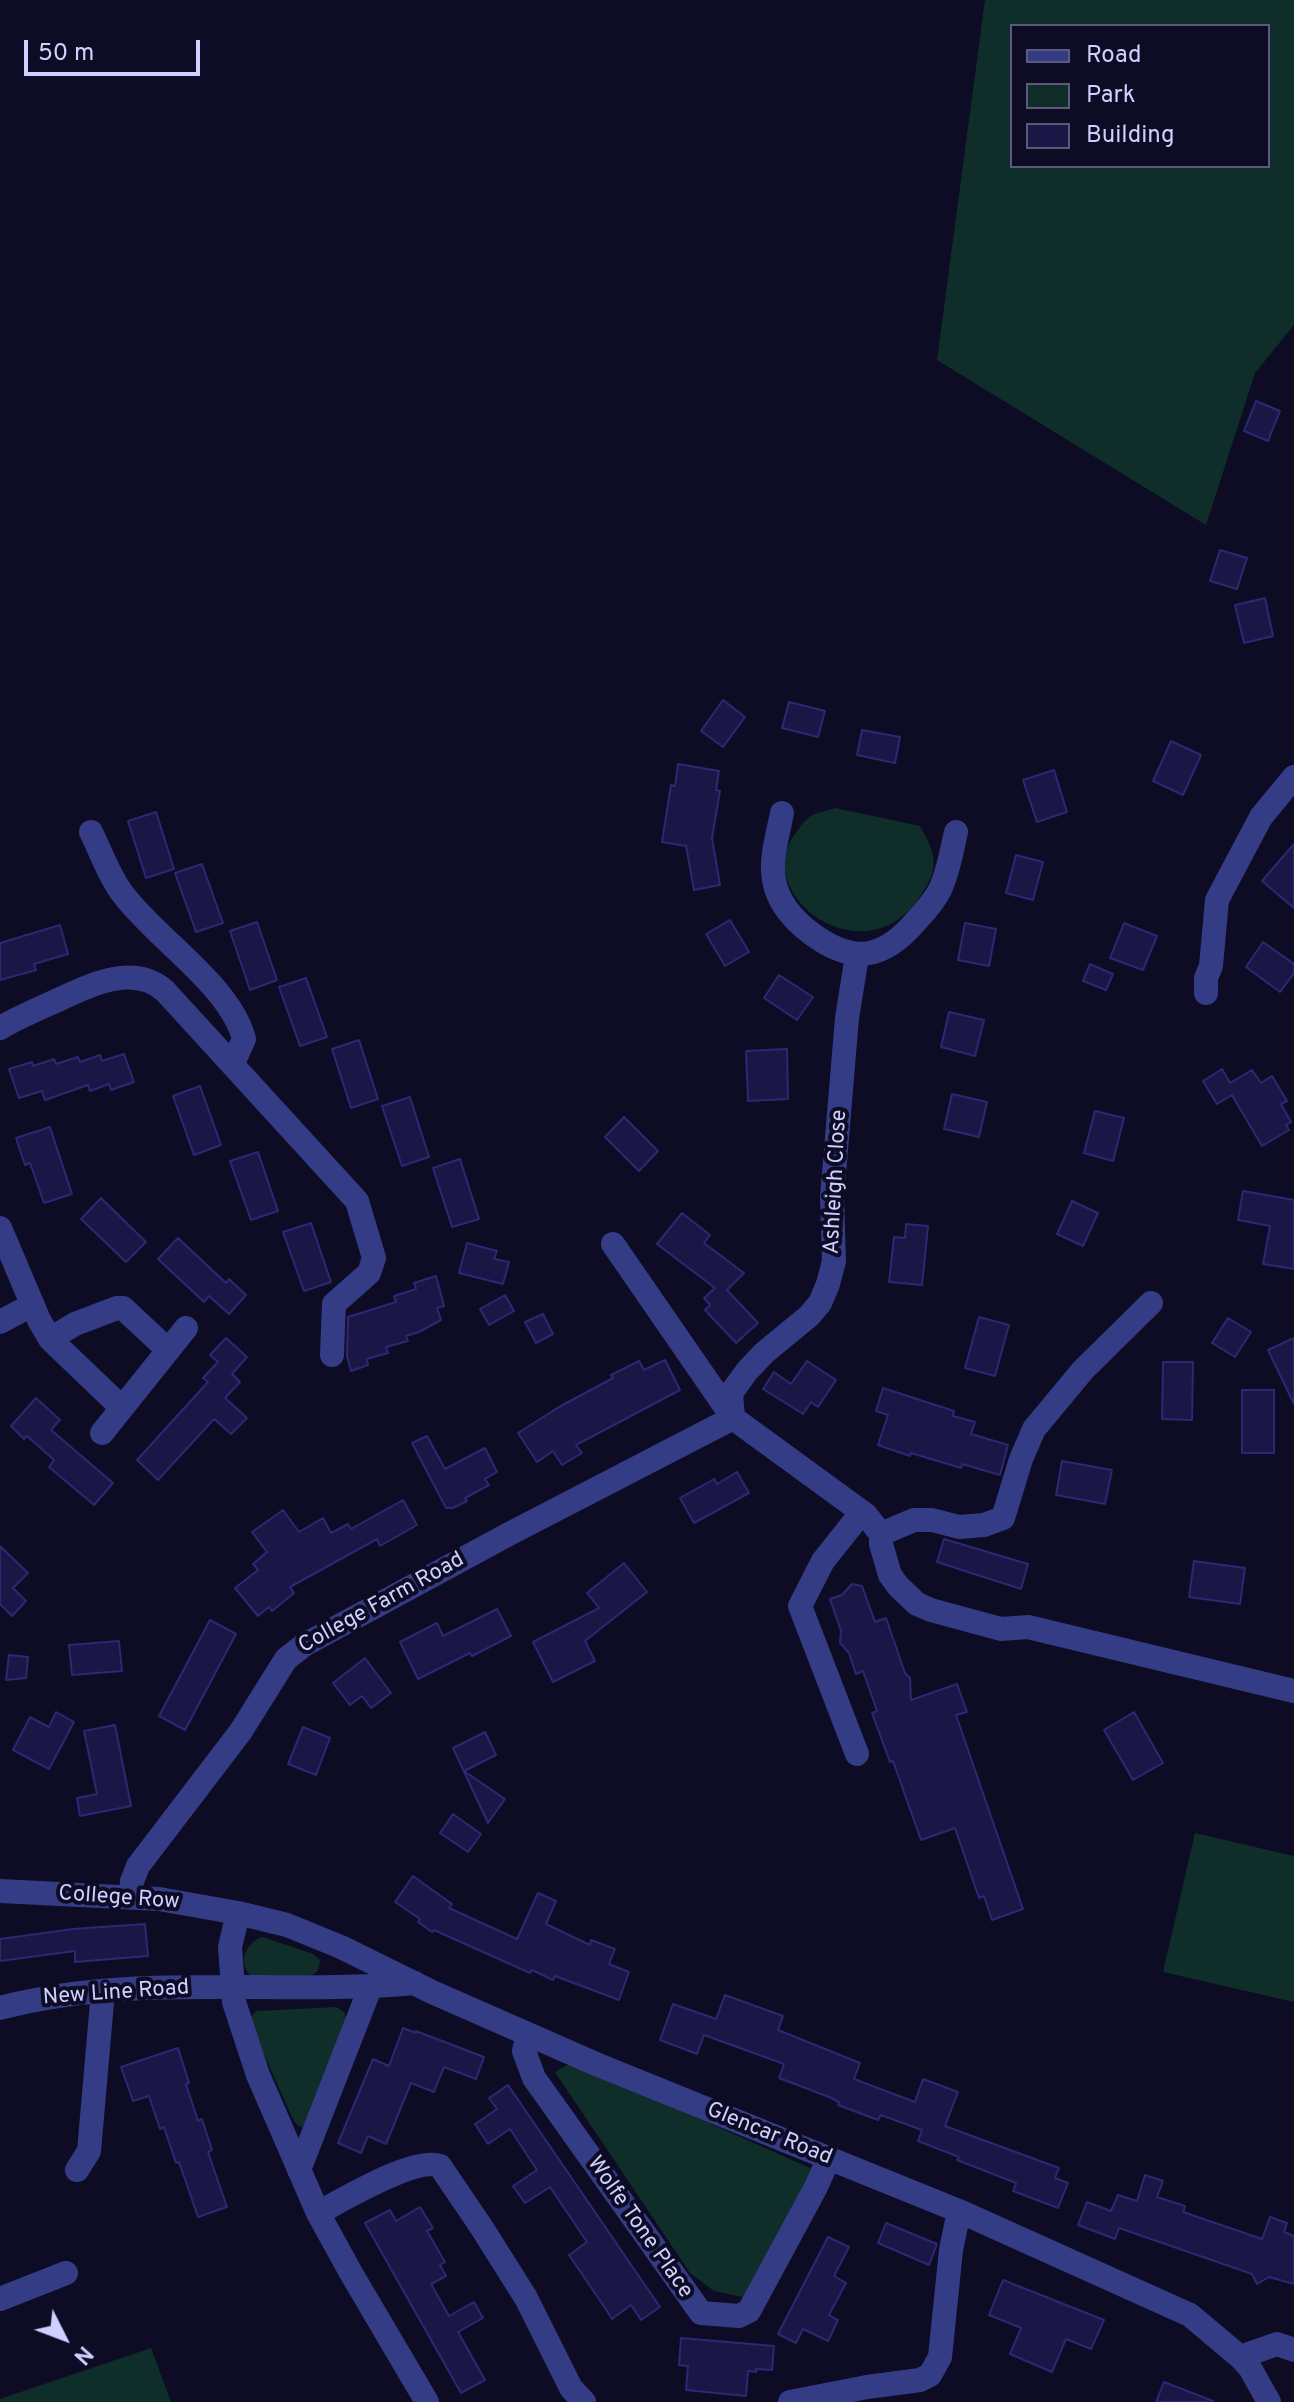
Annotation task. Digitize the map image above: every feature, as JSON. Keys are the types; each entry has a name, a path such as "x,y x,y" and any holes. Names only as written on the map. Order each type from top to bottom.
{"street":[{"path":"1206,993 1217,900 1261,817 1294,777"},
{"path":"782,813 773,877 778,895 802,927 821,941 857,956 874,954 894,944 919,919 941,888 956,832"},
{"path":"91,832 121,891 156,932 207,980 234,1013 244,1039 233,1063"},
{"name":"Ashleigh Close","path":"733,1418 731,1393 764,1353 809,1316 820,1303 828,1284 834,1261 832,1197 847,1018 857,956"},
{"path":"0,1028 96,983 132,978 157,984 357,1201 374,1258 369,1273 334,1304 332,1355"},
{"path":"0,1228 32,1305 50,1339 122,1408"},
{"path":"613,1244 733,1418 862,1512 881,1534 890,1575 917,1604 1001,1629 1028,1627 1294,1691"},
{"path":"881,1534 914,1520 932,1520 959,1527 984,1525 1003,1518 1021,1459 1034,1429 1083,1370 1151,1303"},
{"path":"0,1322 32,1305"},
{"path":"50,1339 75,1324 123,1308 168,1350"},
{"path":"102,1433 186,1328"},
{"name":"College Farm Road","path":"131,1896 132,1881 138,1866 241,1731 286,1659 304,1645 509,1534 733,1418"},
{"path":"857,1754 800,1606 823,1561 862,1512"},
{"name":"College Row","path":"0,1891 131,1896 238,1913"},
{"path":"238,1913 230,1947 233,1987 241,2027 258,2075 318,2213 427,2402"},
{"name":"Glencar Road","path":"238,1913 287,1925 341,1947 528,2035 959,2211 1190,2315 1250,2368 1269,2402"},
{"path":"334,1987 341,1947"},
{"name":"New Line Road","path":"0,2008 65,1994 233,1987 334,1987 366,1999 415,1983"},
{"path":"77,2170 89,2151 103,1991"},
{"path":"299,2170 366,1999"},
{"name":"Wolfe Tone Place","path":"528,2035 524,2051 534,2078 701,2313 739,2316 749,2311 828,2160"},
{"path":"318,2213 392,2175 427,2164 440,2166 526,2298 571,2388 584,2402"},
{"path":"790,2402 920,2380 930,2375 940,2357 951,2250 959,2211"},
{"path":"0,2299 66,2273"},
{"path":"1240,2357 1277,2344 1294,2350"}],"green space":[{"path":"985,0 1294,0 1294,325 1255,373 1206,525 937,360"},
{"path":"835,808 920,826 926,837 933,855 933,871 919,898 896,921 870,931 843,929 819,919 800,902 788,881 785,857 795,834 811,816"},
{"path":"1195,1833 1294,1856 1294,2002 1163,1972"},
{"path":"262,1937 313,1954 320,1960 317,1971 308,1976 253,1977 245,1967 245,1955 251,1944"},
{"path":"336,2007 344,2012 346,2018 308,2122 302,2127 291,2115 249,2020 256,2011"},
{"path":"572,2062 810,2168 814,2181 743,2297 714,2291 690,2273 555,2072"},
{"path":"151,2348 171,2402 0,2402 0,2399"}],"building":[{"path":"1256,401 1280,411 1268,441 1244,431"},
{"path":"1220,550 1247,558 1237,589 1210,581"},
{"path":"1265,598 1273,636 1244,643 1235,605"},
{"path":"723,700 745,717 723,747 701,731"},
{"path":"789,702 825,711 818,737 782,728"},
{"path":"862,730 900,737 895,763 857,755"},
{"path":"1171,741 1201,755 1183,795 1153,781"},
{"path":"678,764 719,771 716,790 720,791 712,838 720,885 694,890 686,846 662,842 671,785 675,786"},
{"path":"1054,770 1067,812 1037,822 1023,780"},
{"path":"156,812 174,869 146,878 128,821"},
{"path":"1294,844 1294,908 1262,881"},
{"path":"1016,855 1043,862 1033,900 1006,893"},
{"path":"202,864 223,923 196,932 175,873"},
{"path":"730,920 749,952 725,966 706,934"},
{"path":"257,922 277,980 250,990 230,931"},
{"path":"965,923 996,929 989,966 958,960"},
{"path":"1124,923 1157,936 1143,970 1110,958"},
{"path":"60,925 68,954 34,964 36,970 0,980 0,943"},
{"path":"1263,942 1294,964 1294,973 1280,992 1246,967"},
{"path":"1090,964 1113,974 1106,990 1083,981"},
{"path":"779,975 813,997 797,1020 764,998"},
{"path":"306,978 327,1037 300,1046 279,987"},
{"path":"949,1012 984,1020 975,1056 941,1047"},
{"path":"359,1040 378,1099 351,1108 332,1049"},
{"path":"787,1049 788,1099 748,1101 746,1051"},
{"path":"124,1054 134,1082 111,1090 109,1084 90,1091 88,1085 45,1100 42,1091 19,1098 9,1069 54,1059 56,1064 78,1057 80,1062 100,1055 102,1061"},
{"path":"1222,1069 1230,1083 1252,1070 1261,1083 1272,1076 1287,1101 1281,1104 1291,1122 1286,1125 1289,1130 1262,1146 1232,1095 1217,1104 1203,1081"},
{"path":"200,1086 221,1145 194,1155 173,1096"},
{"path":"952,1094 987,1102 979,1137 944,1129"},
{"path":"410,1097 429,1157 402,1166 382,1106"},
{"path":"1095,1111 1124,1118 1113,1161 1084,1153"},
{"path":"624,1117 658,1151 639,1171 605,1137"},
{"path":"50,1127 72,1194 44,1203 30,1163 25,1165 16,1138"},
{"path":"258,1152 278,1211 251,1220 230,1161"},
{"path":"460,1159 479,1219 452,1227 433,1168"},
{"path":"1243,1191 1294,1200 1294,1269 1263,1264 1270,1226 1238,1220"},
{"path":"101,1198 146,1242 126,1262 81,1219"},
{"path":"1072,1201 1098,1213 1083,1246 1057,1234"},
{"path":"682,1213 710,1235 704,1243 744,1273 727,1290 758,1323 736,1343 705,1310 710,1305 704,1298 715,1288 657,1244"},
{"path":"311,1223 331,1282 304,1291 283,1232"},
{"path":"906,1224 928,1226 922,1285 889,1282 894,1237 905,1238"},
{"path":"178,1238 226,1283 229,1279 246,1295 229,1314 209,1296 204,1302 158,1259"},
{"path":"467,1243 497,1251 494,1259 509,1262 503,1284 459,1273"},
{"path":"436,1276 444,1306 437,1308 441,1320 406,1336 408,1341 386,1347 388,1353 367,1359 368,1365 351,1371 347,1356 348,1317 396,1302 394,1296 416,1289 414,1283"},
{"path":"505,1295 514,1311 489,1325 480,1309"},
{"path":"543,1314 553,1334 536,1343 525,1322"},
{"path":"979,1317 1009,1325 995,1376 965,1368"},
{"path":"1228,1318 1251,1332 1235,1357 1212,1343"},
{"path":"226,1338 247,1357 232,1374 240,1382 225,1398 247,1418 231,1434 214,1419 158,1480 137,1460 208,1382 203,1378 218,1362 210,1355"},
{"path":"1294,1338 1294,1404 1268,1350"},
{"path":"665,1360 680,1390 576,1445 582,1453 562,1465 553,1451 537,1462 518,1433 639,1361 644,1370"},
{"path":"807,1361 836,1380 818,1407 811,1402 803,1414 763,1389 774,1372 791,1384"},
{"path":"1163,1362 1193,1362 1192,1420 1162,1419"},
{"path":"883,1388 954,1411 953,1416 975,1422 971,1434 1008,1445 1000,1475 962,1464 961,1468 911,1453 910,1456 878,1445 888,1415 876,1411"},
{"path":"1242,1390 1274,1390 1274,1453 1242,1453"},
{"path":"36,1398 60,1420 51,1430 113,1483 94,1505 49,1467 54,1460 11,1426"},
{"path":"427,1436 445,1469 485,1448 497,1472 485,1479 489,1485 465,1498 467,1501 446,1508 412,1443"},
{"path":"1062,1461 1112,1470 1105,1504 1056,1495"},
{"path":"737,1472 749,1493 694,1523 680,1498 714,1479 717,1484"},
{"path":"403,1500 417,1525 380,1546 377,1539 290,1587 294,1593 272,1611 269,1607 258,1616 235,1588 258,1570 253,1564 267,1552 252,1532 283,1510 299,1532 323,1518 331,1533 348,1524 351,1529"},
{"path":"944,1539 1028,1564 1021,1589 937,1562"},
{"path":"0,1546 28,1573 13,1588 26,1601 12,1616 0,1604"},
{"path":"1194,1561 1245,1568 1240,1604 1189,1597"},
{"path":"624,1563 647,1592 585,1641 595,1661 553,1682 533,1642 599,1608 587,1593"},
{"path":"852,1584 862,1586 875,1622 886,1618 905,1673 910,1678 911,1700 957,1684 967,1712 956,1715 1023,1909 992,1920 984,1896 979,1898 955,1828 921,1840 872,1713 877,1711 863,1671 856,1674 849,1653 840,1643 841,1631 830,1599 842,1595"},
{"path":"497,1609 511,1636 418,1679 400,1642 437,1623 443,1636"},
{"path":"210,1620 236,1634 185,1730 159,1716"},
{"path":"119,1641 122,1671 72,1675 69,1645"},
{"path":"9,1655 28,1657 26,1678 6,1680"},
{"path":"365,1658 391,1693 371,1708 362,1696 350,1705 333,1683"},
{"path":"56,1712 74,1722 49,1769 13,1750 30,1717 49,1727"},
{"path":"1134,1712 1163,1763 1133,1780 1104,1730"},
{"path":"115,1725 131,1806 80,1816 77,1798 97,1794 84,1731"},
{"path":"303,1727 330,1738 316,1775 288,1764"},
{"path":"485,1732 496,1755 464,1771 505,1799 488,1823 453,1748"},
{"path":"453,1814 481,1834 468,1852 440,1833"},
{"path":"413,1876 452,1904 449,1908 517,1939 538,1893 556,1901 546,1924 590,1945 591,1940 615,1949 609,1964 629,1972 619,2000 555,1976 553,1980 532,1970 530,1973 434,1930 432,1932 418,1922 420,1919 395,1902"},
{"path":"145,1924 148,1956 75,1962 75,1951 0,1961 0,1939 73,1929"},
{"path":"725,1995 783,2016 778,2030 860,2063 854,2079 915,2102 923,2079 958,2092 945,2126 1059,2168 1055,2178 1068,2183 1058,2208 1013,2191 1016,2183 918,2141 922,2130 881,2115 878,2120 779,2078 784,2064 704,2035 697,2054 660,2040 673,2004 716,2019"},
{"path":"403,2028 484,2057 476,2079 444,2067 434,2092 411,2083 386,2144 368,2136 361,2153 338,2143 373,2059 389,2066"},
{"path":"178,2048 189,2083 186,2084 198,2121 202,2119 212,2150 208,2152 227,2207 198,2217 179,2162 176,2163 164,2127 160,2129 149,2096 133,2101 121,2067"},
{"path":"508,2085 660,2307 641,2320 631,2305 612,2319 569,2255 587,2242 550,2187 525,2203 513,2186 537,2170 510,2129 488,2144 475,2124 497,2109 489,2098"},
{"path":"1145,2175 1163,2181 1157,2197 1185,2206 1183,2212 1262,2239 1270,2217 1287,2223 1284,2232 1294,2236 1294,2284 1269,2277 1257,2284 1252,2274 1119,2228 1115,2239 1078,2225 1087,2202 1111,2211 1118,2195 1137,2201"},
{"path":"420,2207 433,2228 427,2231 445,2262 440,2265 446,2276 431,2284 449,2316 474,2302 483,2318 458,2332 485,2380 461,2393 365,2223 390,2210 396,2221"},
{"path":"886,2223 937,2244 929,2265 878,2243"},
{"path":"828,2237 849,2247 834,2276 846,2283 829,2315 838,2320 828,2341 803,2329 796,2343 778,2334"},
{"path":"1003,2280 1104,2320 1091,2349 1066,2339 1052,2372 1010,2354 1021,2328 989,2315"},
{"path":"681,2338 774,2346 772,2370 748,2371 746,2396 686,2390 688,2366 679,2365"},
{"path":"1164,2382 1213,2401 1156,2402"}]}
